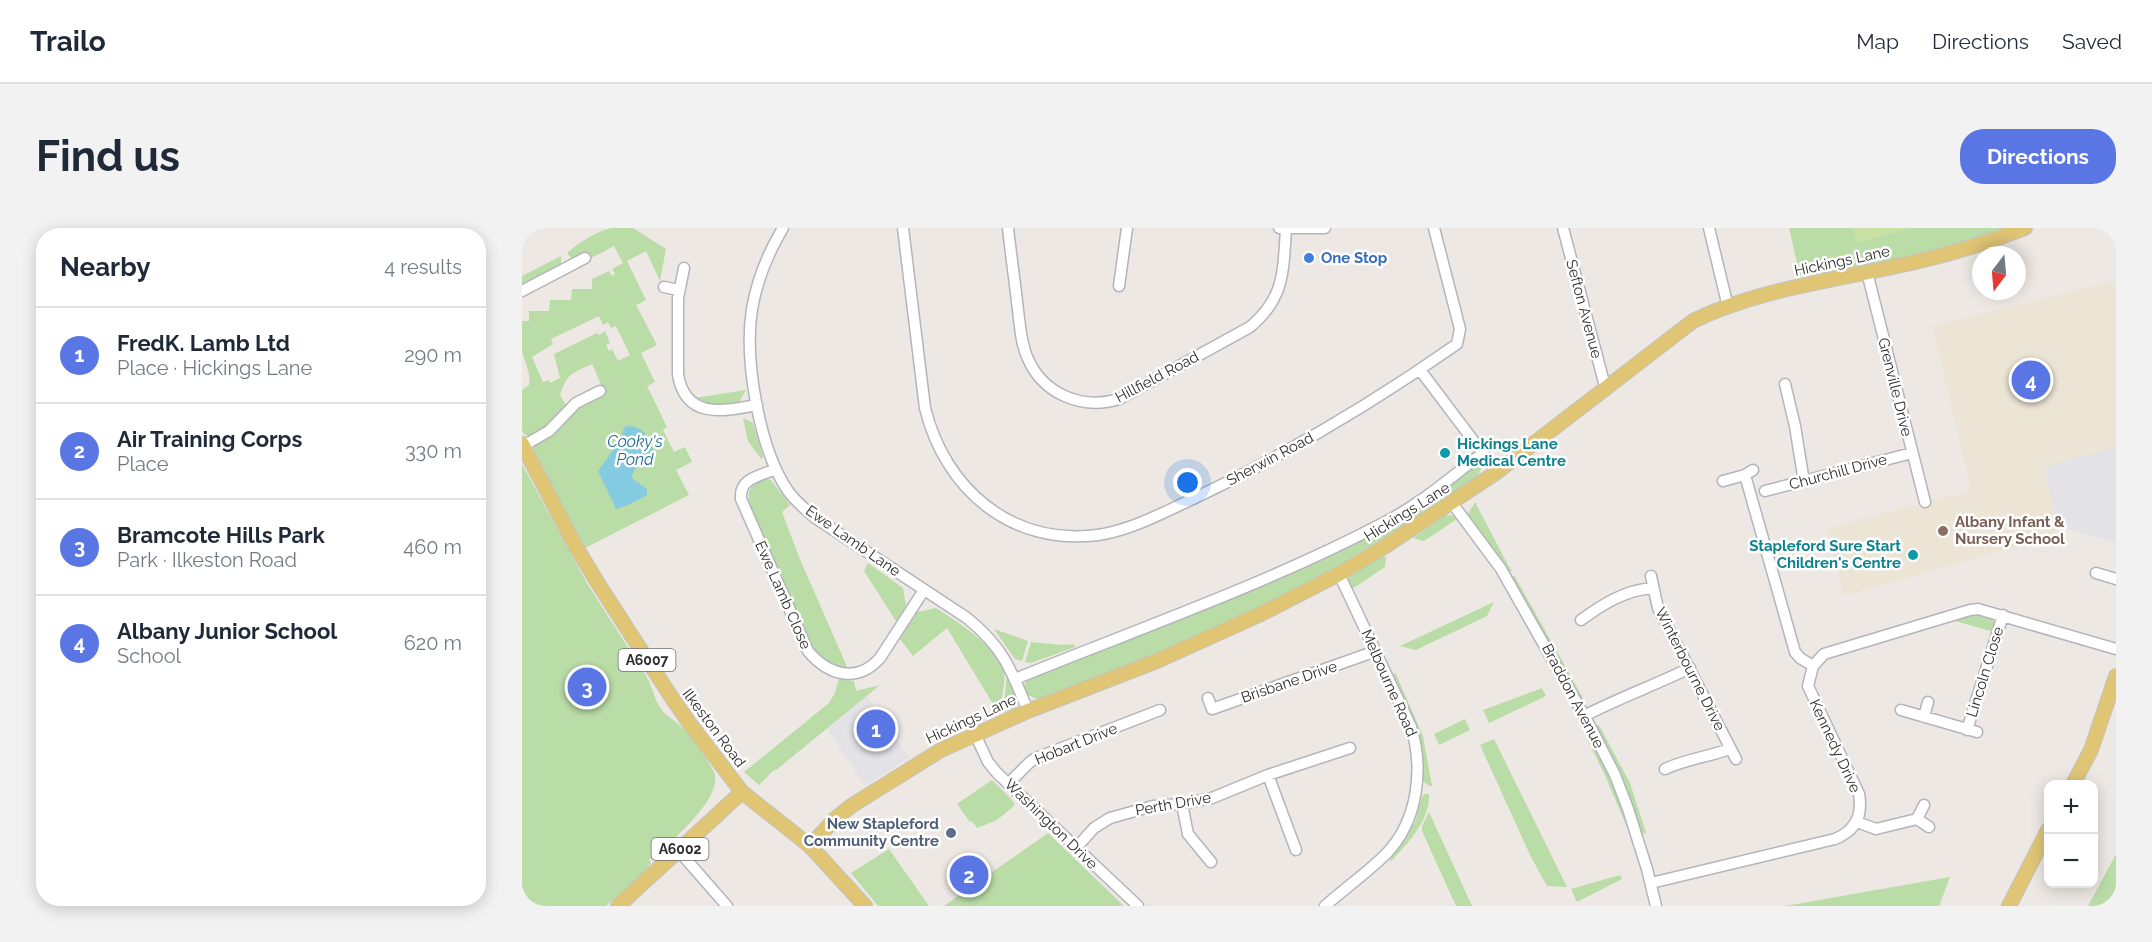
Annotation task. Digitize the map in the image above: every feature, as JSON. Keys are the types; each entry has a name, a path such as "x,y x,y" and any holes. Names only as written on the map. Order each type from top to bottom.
{"main road":[{"name":"Hickings Lane","path":"810,846 835,819 872,792 941,750 1028,711 1174,654 1261,614 1339,573 1452,503 1497,472 1606,390 1684,327 1704,316 1811,284 1972,247 2025,228"},
{"name":"Ilkeston Road","path":"523,445 575,545 670,695 742,792 810,846 865,906"},
{"path":"2075,780 2091,750 2115,680"},
{"name":"A6002","path":"618,906 742,792"},
{"path":"2009,906 2047,834"}],"street":[{"name":"Ewe Lamb Lane","path":"783,228 762,270 752,310 750,348 757,405 776,469 787,490 805,509 986,633 1007,660 1028,711"},
{"name":"Sherwin Road","path":"903,228 925,408 937,445 958,480 982,503 1012,522 1037,531 1069,536 1112,532 1152,518 1287,453 1420,370 1457,344 1460,335 1434,228"},
{"name":"Hillfield Road","path":"1008,228 1022,336 1028,360 1037,375 1059,394 1082,402 1100,403 1119,399 1250,327 1263,316 1275,298 1281,282 1282,228"},
{"path":"1119,286 1127,228"},
{"path":"1282,228 1325,228"},
{"name":"Sefton Avenue","path":"1563,228 1606,390"},
{"path":"1709,228 1728,307"},
{"path":"564,254 571,266"},
{"path":"522,291 585,258"},
{"path":"684,268 678,290 678,375 681,387 687,396 701,407 713,410 757,405"},
{"name":"Grenville Drive","path":"1867,272 1925,502"},
{"path":"664,287 678,290"},
{"path":"1420,370 1497,472"},
{"path":"1785,384 1804,482"},
{"path":"523,445 549,431 576,403 600,392"},
{"name":"Hickings Lane","path":"1015,679 1246,586 1388,520 1420,500 1483,453"},
{"name":"Churchill Drive","path":"1765,491 1911,453"},
{"name":"Ewe Lamb Close","path":"776,469 748,480 742,488 741,500 807,651 819,663 832,671 844,674 872,667 924,590"},
{"path":"1723,481 1749,473 1768,559 1795,652 1813,666 1827,653 1970,610 1984,610 2003,615 2116,649"},
{"name":"Braddon Avenue","path":"1452,503 1502,569 1615,775 1628,809 1656,906"},
{"path":"1757,562 1768,559"},
{"path":"2096,572 2116,579"},
{"name":"Melbourne Road","path":"1325,906 1392,847 1408,817 1416,789 1418,763 1414,737 1339,573"},
{"name":"Winterbourne Drive","path":"1652,576 1658,608 1733,754 1685,760 1665,770"},
{"path":"1581,620 1596,615 1635,589 1653,588"},
{"name":"Lincoln Close","path":"1902,710 1972,731 2003,615"},
{"name":"Brisbane Drive","path":"1208,698 1212,709 1376,651"},
{"name":"Kennedy Drive","path":"1813,666 1808,686 1859,794 1860,809 1857,822"},
{"path":"1584,716 1621,697 1690,668"},
{"path":"1924,717 1928,702"},
{"name":"Hobart Drive","path":"1008,784 1036,758 1155,716"},
{"name":"Washington Drive","path":"975,734 988,762 1008,784 1138,906"},
{"name":"Perth Drive","path":"1076,848 1094,828 1110,818 1141,808 1212,798 1268,775 1314,766 1350,748"},
{"path":"1268,775 1294,845 1304,835"},
{"path":"1182,804 1188,834 1211,862"},
{"path":"1917,819 1924,806"},
{"path":"1651,883 1834,839 1848,832 1857,822 1875,829 1917,819 1929,827"},
{"path":"1202,852 1211,843"},
{"path":"678,850 727,906"}],"shaded area":[{"path":"2116,280 2116,447 2044,467 2060,534 1844,596 1826,529 1966,493 1971,488 1932,326"},
{"path":"2116,447 2116,543 2058,526 2043,467"},
{"path":"867,696 909,758 865,786 827,729"}],"green space":[{"path":"633,228 666,249 660,281 646,251 627,261 646,300 636,305 657,345 641,353 655,382 647,386 667,427 663,430 674,452 685,447 692,462 676,470 689,495 585,548 533,452 535,445 575,409 605,393 592,364 575,372 565,382 560,395 566,405 564,408 542,432 531,436 525,435 522,431 522,390 529,385 529,380 522,351 522,321 529,321 529,311 549,311 550,300 571,300 572,289 592,289 592,279 609,271 612,276 615,274 612,269 623,263 614,246 583,260 571,258 567,253 588,238 605,230","holes":["599,316 603,325 608,322 611,328 616,326 630,355 618,361 612,349 609,351 606,345 610,343 605,331 599,335 597,333 554,354 560,378 550,383 549,380 543,382 532,357 553,344 551,339"]},
{"path":"1789,228 2002,228 2000,231 1930,251 1812,277 1810,273 1800,276"},
{"path":"1853,228 1910,228 1857,243"},
{"path":"561,256 558,269 522,287 522,276"},
{"path":"746,390 738,404 732,405 710,404 694,398"},
{"path":"743,418 753,423 763,457 761,459 748,441"},
{"path":"1480,461 1482,467 1477,477 1444,501 1329,571 1261,609 1142,661 1037,699 1028,695 1024,686 1029,677 1344,547"},
{"path":"522,464 588,585 647,677 659,706 696,744 713,770 715,780 712,793 693,819 669,844 649,860 651,863 645,872 606,906 522,906"},
{"path":"766,479 771,480 790,505 782,512 848,669 836,668 814,652 752,512 749,492 751,488"},
{"path":"1475,502 1512,571 1509,572 1467,516"},
{"path":"1452,515 1457,519 1424,541 1413,538 1444,516"},
{"path":"1383,555 1386,558 1385,567 1352,589 1348,581 1351,573"},
{"path":"868,563 903,588 906,606 896,621 864,571"},
{"path":"1514,575 1583,698 1580,699 1512,578"},
{"path":"1494,602 1487,616 1416,650 1400,646"},
{"path":"936,608 975,635 1000,662 1004,671 1004,687 999,714 947,628 913,656 900,639 917,612"},
{"path":"1975,613 1993,618 1994,632 1952,620"},
{"path":"994,629 1028,641 1022,661 1015,659"},
{"path":"1031,642 1074,644 1075,647 1031,663 1025,662"},
{"path":"1395,672 1423,736 1432,786 1423,781 1419,736 1393,676"},
{"path":"1007,673 1018,699 1016,708 1003,713"},
{"path":"839,679 854,681 856,691 880,685 774,770 759,785 744,772 829,703"},
{"path":"1542,688 1546,696 1489,723 1483,710"},
{"path":"1465,719 1470,730 1439,745 1434,734"},
{"path":"1599,725 1630,783 1646,833 1641,834 1595,727"},
{"path":"1494,739 1567,887 1547,886 1531,857 1480,745"},
{"path":"1587,739 1591,739 1622,803 1634,843 1604,773"},
{"path":"992,780 1014,802 1014,806 997,820 977,828 957,804"},
{"path":"1424,794 1429,794 1429,803 1422,822 1410,840 1390,862 1415,822"},
{"path":"1429,812 1472,906 1456,906 1422,831"},
{"path":"1048,833 1124,906 944,906"},
{"path":"889,849 929,906 878,906 851,873"},
{"path":"2116,854 2116,906 2088,906"},
{"path":"1620,875 1622,879 1577,902 1571,889"},
{"path":"1950,877 1939,906 1785,906"}],"water":[{"name":"Cooky's Pond","path":"627,426 644,432 653,449 649,461 635,469 632,476 647,489 647,495 616,509 598,471 621,439 624,428"}],"place":[{"name":"One Stop","path":"1309,258"},
{"name":"Albany Junior School","path":"2031,380"},
{"name":"Hickings Lane Medical Centre","path":"1445,453"},
{"name":"Albany Infant & Nursery School","path":"1943,531"},
{"name":"Stapleford Sure Start Children's Centre","path":"1913,555"},
{"name":"Bramcote Hills Park","path":"587,687"},
{"name":"FredK. Lamb Ltd","path":"876,729"},
{"name":"New Stapleford Community Centre","path":"951,833"},
{"name":"Air Training Corps","path":"969,875"}]}
